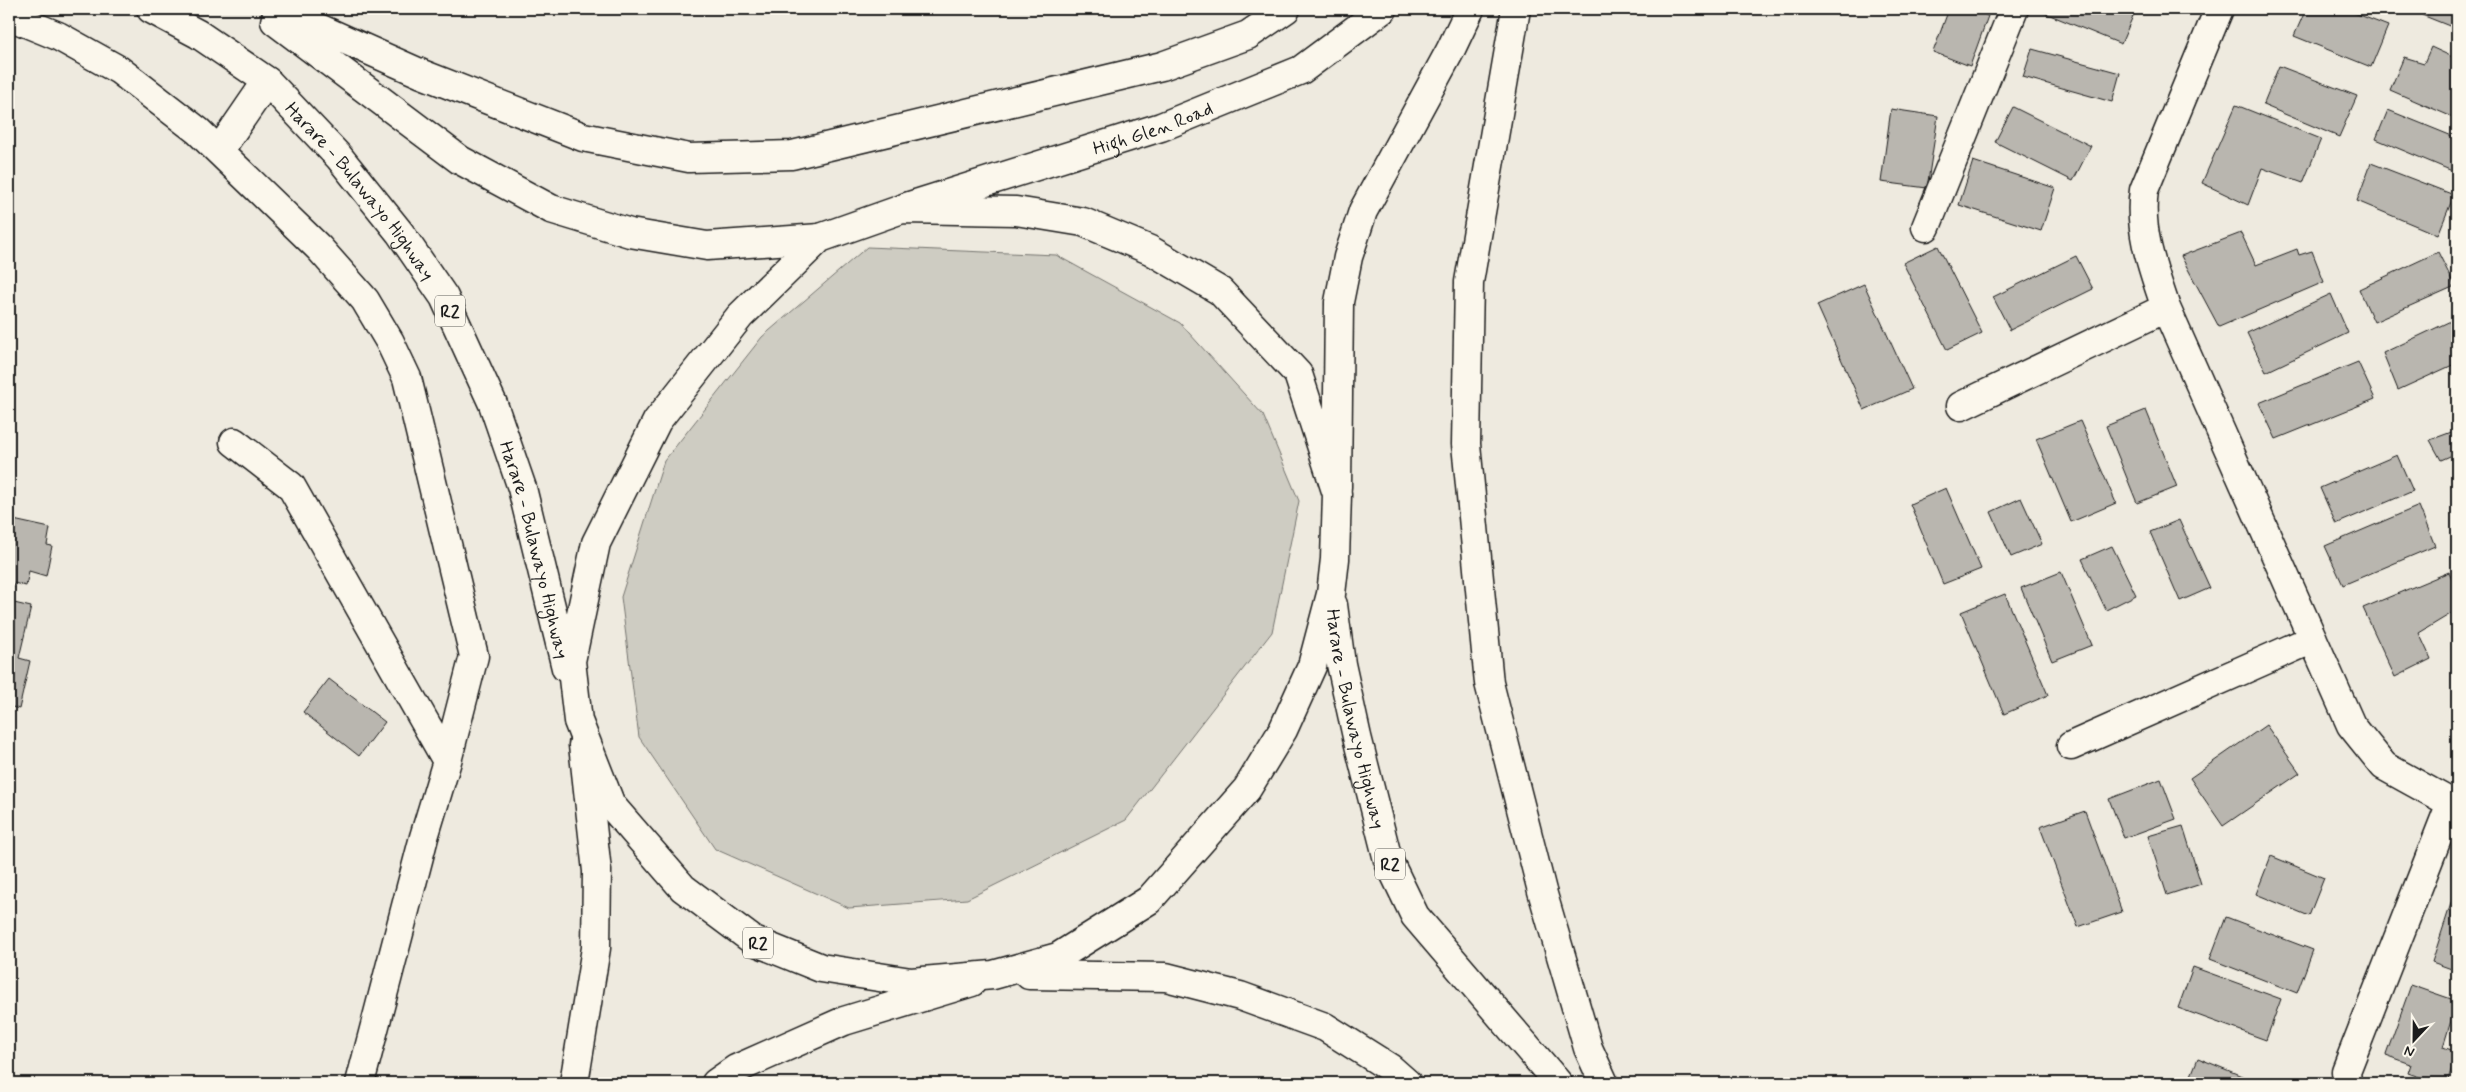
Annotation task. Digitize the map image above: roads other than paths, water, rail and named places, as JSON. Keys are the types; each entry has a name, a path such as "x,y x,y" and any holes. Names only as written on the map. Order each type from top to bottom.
{"main road":[{"name":"Harare - Bulawayo Highway","path":"151,9 198,34 267,81 339,157 400,233 444,297 493,404 522,488 580,726 612,805 683,888 754,941 821,968 911,982 993,975 1068,974 1166,977 1240,996 1325,1027 1390,1068 1407,1083"},
{"name":"Harare - Bulawayo Highway","path":"257,9 460,160 551,209 630,233 707,246 820,238 902,209 1016,211 1083,222 1150,250 1220,291 1298,374 1337,494 1335,559 1331,594 1312,666 1283,730 1247,789 1149,900 1058,957 993,975"},
{"path":"276,9 422,74 583,137 689,158 792,154 1162,66 1248,35 1286,9"},
{"name":"High Glen Road","path":"902,209 1161,127 1301,70 1383,9"},
{"path":"1337,494 1340,302 1348,257 1363,211 1450,51 1470,9"},
{"path":"1516,9 1469,282 1466,444 1489,683 1548,910 1588,1048 1604,1083"},
{"path":"1926,227 2014,9"},
{"path":"2219,9 2144,190 2142,203 2146,247 2166,308 2351,725 2384,766 2454,804 2346,1071 2347,1083"},
{"path":"9,16 58,36 119,70 198,131 319,248 365,300 390,342 406,378 474,656 447,761 424,836 360,1083"},
{"path":"219,151 267,81"},
{"name":"Harare - Bulawayo Highway","path":"580,726 571,661 596,543 657,420 740,316 820,238"},
{"path":"1961,406 2166,308"},
{"path":"234,442 291,486 447,761"},
{"name":"Harare - Bulawayo Highway","path":"1331,594 1342,664 1355,728 1388,860 1415,916 1558,1083"},
{"path":"2070,746 2312,639"},
{"path":"574,1083 596,938 597,871 580,726"},
{"path":"716,1083 736,1069 844,1021 993,975"}]}
